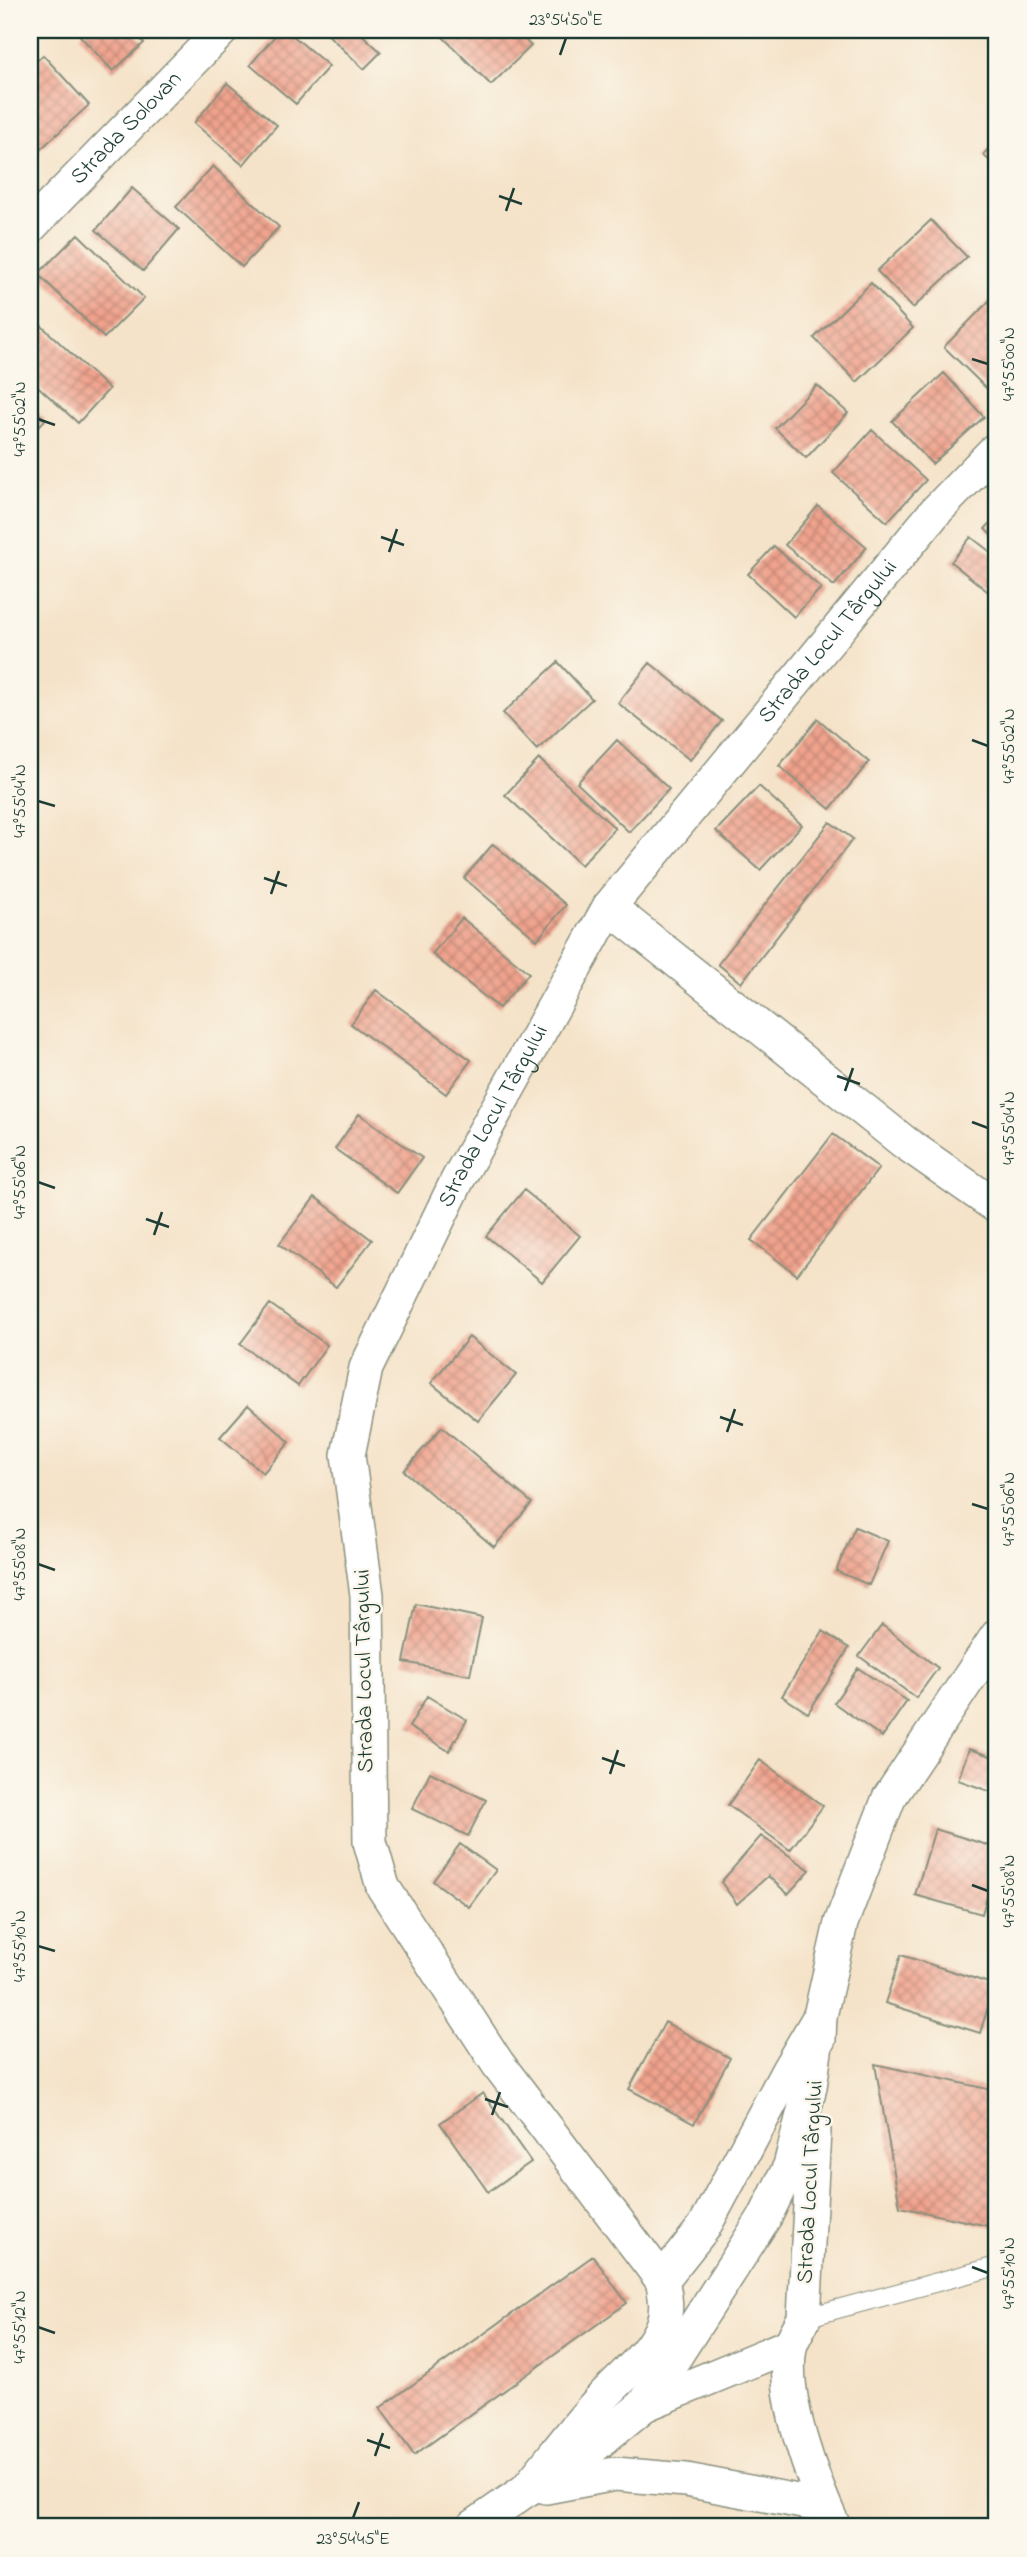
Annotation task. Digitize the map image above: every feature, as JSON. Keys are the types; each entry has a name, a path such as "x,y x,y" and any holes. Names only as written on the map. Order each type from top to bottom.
{"street":[{"name":"Strada Solovan","path":"30,227 222,30"},
{"name":"Strada Locul Târgului","path":"526,2490 598,2401 645,2352 663,2324 666,2308 662,2280 498,2064 383,1887 370,1842 367,1595 348,1455 366,1368 457,1181 608,907 935,512 997,448"},
{"path":"608,907 904,1142 997,1207"},
{"name":"Strada Locul Târgului","path":"644,2405 766,2215 790,2166 810,2087 820,2017 841,1923 889,1798 997,1636"},
{"name":"Strada Locul Târgului","path":"662,2280 704,2227 787,2072 820,2017"},
{"name":"Strada Locul Târgului","path":"820,2017 797,2332 788,2375 799,2428 829,2516"},
{"name":"Strada Locul Târgului","path":"700,2316 704,2227"},
{"name":"Strada Locul Târgului","path":"473,2527 526,2490 566,2469 644,2405 797,2332"},
{"name":"Strada Locul Târgului","path":"526,2490 615,2473 686,2480 829,2516"}],"lane":[{"path":"797,2332 997,2266"}],"building":[{"path":"86,30 132,30 144,43 113,71 80,36"},
{"path":"280,30 286,30 329,66 296,104 250,65"},
{"path":"323,30 357,30 381,52 364,69"},
{"path":"443,30 515,30 531,46 491,85 439,33"},
{"path":"43,55 89,105 33,156 30,152 30,67"},
{"path":"227,83 277,125 243,165 194,123"},
{"path":"997,139 997,167 983,155"},
{"path":"213,166 279,227 242,267 176,207"},
{"path":"132,188 179,229 143,271 96,230"},
{"path":"931,220 967,257 913,308 877,271"},
{"path":"78,234 144,298 104,338 38,274"},
{"path":"871,283 913,328 857,382 814,338"},
{"path":"993,297 997,301 997,377 986,388 944,347"},
{"path":"30,315 109,389 78,423 30,379"},
{"path":"944,373 984,417 932,464 892,421"},
{"path":"817,385 848,413 806,458 775,428"},
{"path":"30,405 45,420 30,435"},
{"path":"872,430 926,480 887,522 833,473"},
{"path":"818,506 867,547 834,586 785,545"},
{"path":"997,516 997,541 985,529"},
{"path":"971,537 997,557 997,599 951,562"},
{"path":"774,546 821,588 794,617 748,574"},
{"path":"558,662 592,699 537,750 503,713"},
{"path":"650,663 722,721 690,760 618,703"},
{"path":"818,719 869,762 830,809 779,766"},
{"path":"617,740 669,789 629,832 577,783"},
{"path":"539,759 615,828 581,865 505,795"},
{"path":"759,786 802,825 760,870 716,831"},
{"path":"830,822 853,839 741,983 718,964"},
{"path":"493,844 566,905 537,940 464,878"},
{"path":"462,918 529,973 499,1008 432,954"},
{"path":"376,990 471,1060 446,1094 351,1024"},
{"path":"359,1114 422,1158 397,1193 335,1149"},
{"path":"833,1134 879,1168 797,1275 751,1240"},
{"path":"524,1190 580,1236 542,1282 486,1236"},
{"path":"315,1197 372,1240 336,1287 279,1244"},
{"path":"270,1304 327,1345 298,1386 240,1344"},
{"path":"469,1337 516,1375 478,1421 431,1383"},
{"path":"248,1405 290,1442 263,1473 220,1437"},
{"path":"442,1427 532,1503 494,1547 404,1471"},
{"path":"855,1527 888,1541 869,1585 836,1571"},
{"path":"416,1604 482,1618 470,1675 404,1662"},
{"path":"882,1625 938,1668 916,1698 859,1656"},
{"path":"823,1631 849,1648 808,1713 782,1696"},
{"path":"858,1668 907,1701 882,1737 834,1703"},
{"path":"427,1696 467,1720 449,1751 409,1727"},
{"path":"969,1749 997,1758 997,1794 958,1780"},
{"path":"760,1760 823,1806 790,1850 728,1805"},
{"path":"430,1772 486,1800 468,1836 412,1809"},
{"path":"935,1829 997,1848 997,1863 982,1914 915,1895"},
{"path":"761,1836 810,1870 788,1894 768,1876 737,1904 721,1882"},
{"path":"460,1844 496,1870 469,1907 433,1881"},
{"path":"901,1955 995,1985 980,2033 885,2003"},
{"path":"665,2022 730,2058 694,2124 629,2089"},
{"path":"875,2064 997,2091 997,2228 900,2207"},
{"path":"483,2093 531,2162 488,2192 440,2123"},
{"path":"593,2256 627,2303 414,2455 380,2408"}]}
